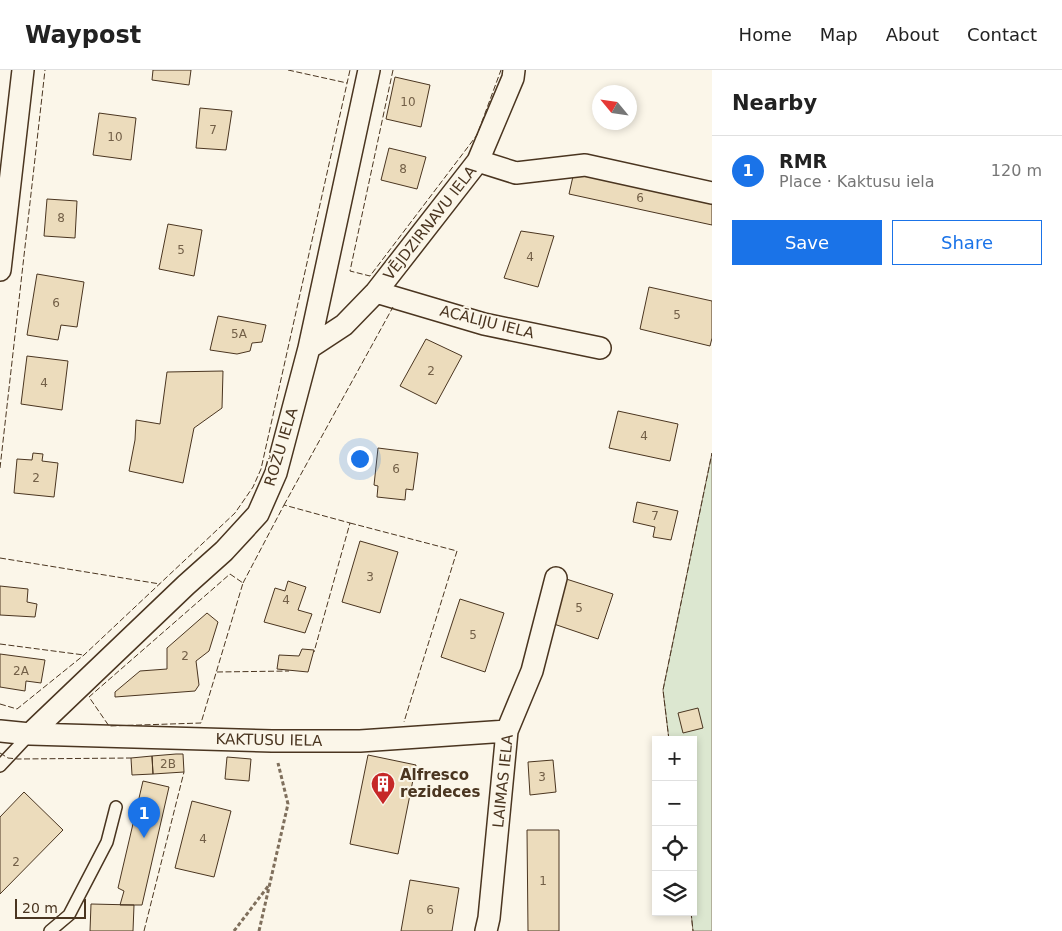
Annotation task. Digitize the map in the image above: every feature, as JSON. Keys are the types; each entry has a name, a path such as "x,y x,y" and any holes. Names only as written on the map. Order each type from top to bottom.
{"street":[{"path":"0,270 5,175 22,70"},
{"name":"ROŽU IELA","path":"30,734 224,551 258,514 276,473 309,348 369,70"},
{"name":"VĒJDZIRNAVU IELA","path":"309,348 344,325 376,292 478,161 513,78 514,70"},
{"path":"478,161 516,173 585,165 712,192"},
{"name":"ACĀLIJU IELA","path":"376,292 484,324 600,348"},
{"name":"LAIMAS IELA","path":"486,931 489,918 507,731 532,671 556,578"},
{"name":"KAKTUSU IELA","path":"0,730 30,734 272,741 360,741 507,731"}],"lane":[{"path":"0,766 30,734"},
{"path":"50,931 69,915 107,842 116,807"}],"path":[{"path":"259,931 288,804 272,741"},
{"path":"234,931 271,883"}],"green space":[{"path":"712,453 712,931 693,931 691,916 697,916 697,736 669,736 663,690"}],"building":[{"path":"153,70 191,70 189,85 152,80"},
{"path":"395,77 430,85 421,127 386,119"},
{"path":"200,108 232,111 226,150 196,148"},
{"path":"99,113 136,118 131,160 93,155"},
{"path":"389,148 426,157 417,189 381,180"},
{"path":"574,172 712,202 712,225 569,194"},
{"path":"47,199 77,201 75,238 44,236"},
{"path":"168,224 202,230 194,276 159,269"},
{"path":"521,231 554,236 538,287 504,278"},
{"path":"37,274 84,282 77,327 61,325 58,340 27,335"},
{"path":"649,287 712,301 712,338 710,346 640,329"},
{"path":"218,316 266,325 262,342 252,343 250,351 237,354 210,350"},
{"path":"426,339 462,356 436,404 400,386"},
{"path":"27,356 68,361 62,410 21,404"},
{"path":"223,371 222,408 194,428 183,483 129,471 135,440 136,420 160,424 167,372"},
{"path":"618,411 678,424 670,461 609,448"},
{"path":"378,448 418,453 413,490 406,489 405,500 377,497 378,486 374,485"},
{"path":"33,453 43,454 42,461 58,463 54,497 14,493 17,459 32,460"},
{"path":"637,502 678,511 671,540 653,537 655,527 633,522"},
{"path":"360,541 398,552 380,613 342,602"},
{"path":"560,577 613,594 598,639 545,621"},
{"path":"288,581 306,587 298,610 312,614 305,633 264,622 275,588 285,591"},
{"path":"0,586 28,589 27,602 37,604 35,617 0,615"},
{"path":"460,599 504,613 485,672 441,657"},
{"path":"207,613 218,622 209,651 196,661 199,685 195,691 115,697 115,692 140,671 167,669 167,648"},
{"path":"302,649 314,650 308,672 277,669 279,655 299,656"},
{"path":"0,654 45,660 41,683 26,681 25,691 0,687"},
{"path":"698,708 703,728 683,733 678,713"},
{"path":"183,754 184,772 153,774 152,756"},
{"name":"Alfresco rezideces","path":"368,755 416,765 398,854 350,844"},
{"path":"152,756 153,774 132,775 131,758"},
{"path":"227,757 251,759 249,781 225,779"},
{"path":"553,760 556,792 530,795 528,762"},
{"path":"143,781 169,787 142,905 120,905 124,891 118,888"},
{"path":"24,792 63,830 0,894 0,817"},
{"path":"192,801 231,811 214,877 175,868"},
{"path":"527,830 559,830 559,931 528,931"},
{"path":"410,880 459,888 452,931 401,931"},
{"path":"91,904 134,905 133,931 90,931"}],"fence":[{"path":"0,468 45,70"},
{"path":"288,70 347,83"},
{"path":"0,704 17,709 84,655 235,513 253,487 261,469 350,70"},
{"path":"393,70 350,271 370,276 477,135 501,70"},
{"path":"284,505 393,307"},
{"path":"669,736 663,690 712,453"},
{"path":"243,583 284,505 350,523 314,652"},
{"path":"350,523 457,551 404,722"},
{"path":"0,558 160,584"},
{"path":"230,574 243,583 201,723 109,726 89,697 230,574"},
{"path":"0,644 84,655"},
{"path":"217,672 289,671"},
{"path":"0,753 8,758 18,759 131,758"},
{"path":"144,931 184,772"},
{"path":"691,916 693,931"}],"place":[{"name":"Alfresco rezideces","path":"383,805"},
{"name":"RMR","path":"144,838"}]}
